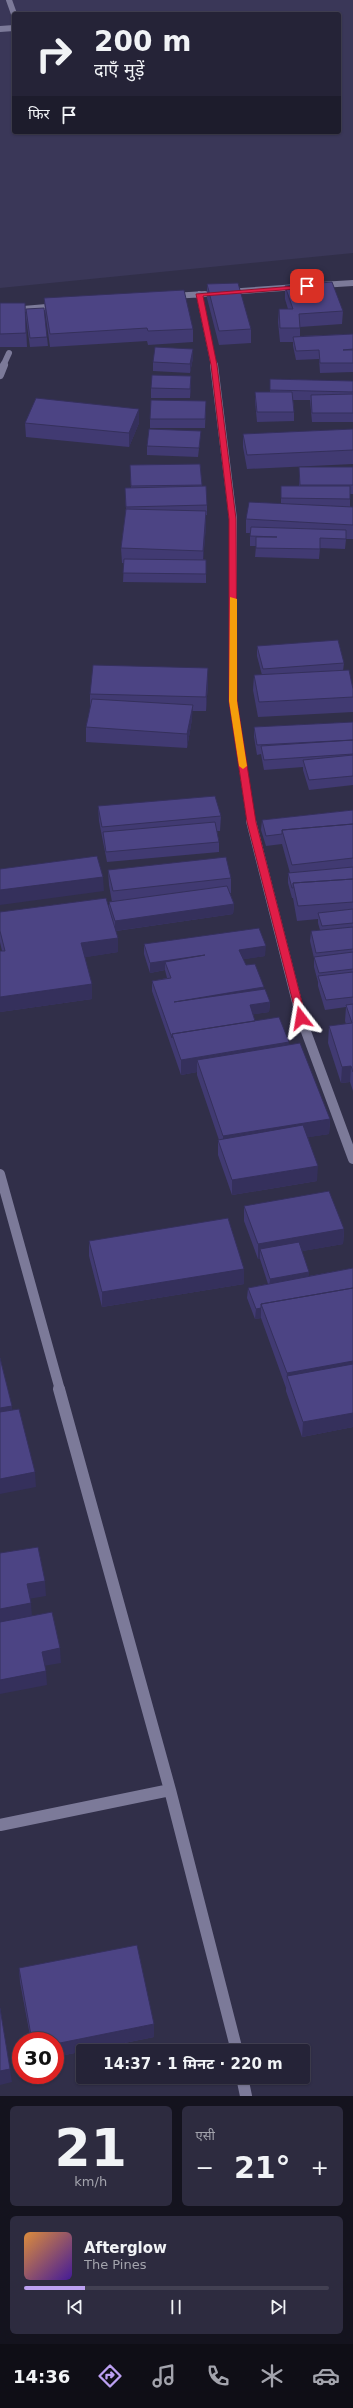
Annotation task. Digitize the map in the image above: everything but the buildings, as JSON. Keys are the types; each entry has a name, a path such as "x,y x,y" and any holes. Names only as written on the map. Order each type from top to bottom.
{"street":[{"path":"9,0 13,12"},
{"path":"0,29 12,28"},
{"path":"167,297 353,283"},
{"path":"199,294 214,365 233,519 233,701 251,822 301,1018 353,1159"},
{"path":"0,311 64,306"},
{"path":"0,375 9,353"},
{"path":"0,1174 4,1208 170,1790 235,2044"},
{"path":"0,1825 170,1790"},
{"path":"243,2084 246,2096"}],"shaded area":[{"path":"0,0 353,0 353,253 0,288"}],"slow traffic":[{"path":"233,599 233,701 243,766"}],"route":[{"path":"301,1018 251,822 233,701 233,519 214,365 199,294 307,286"}]}
